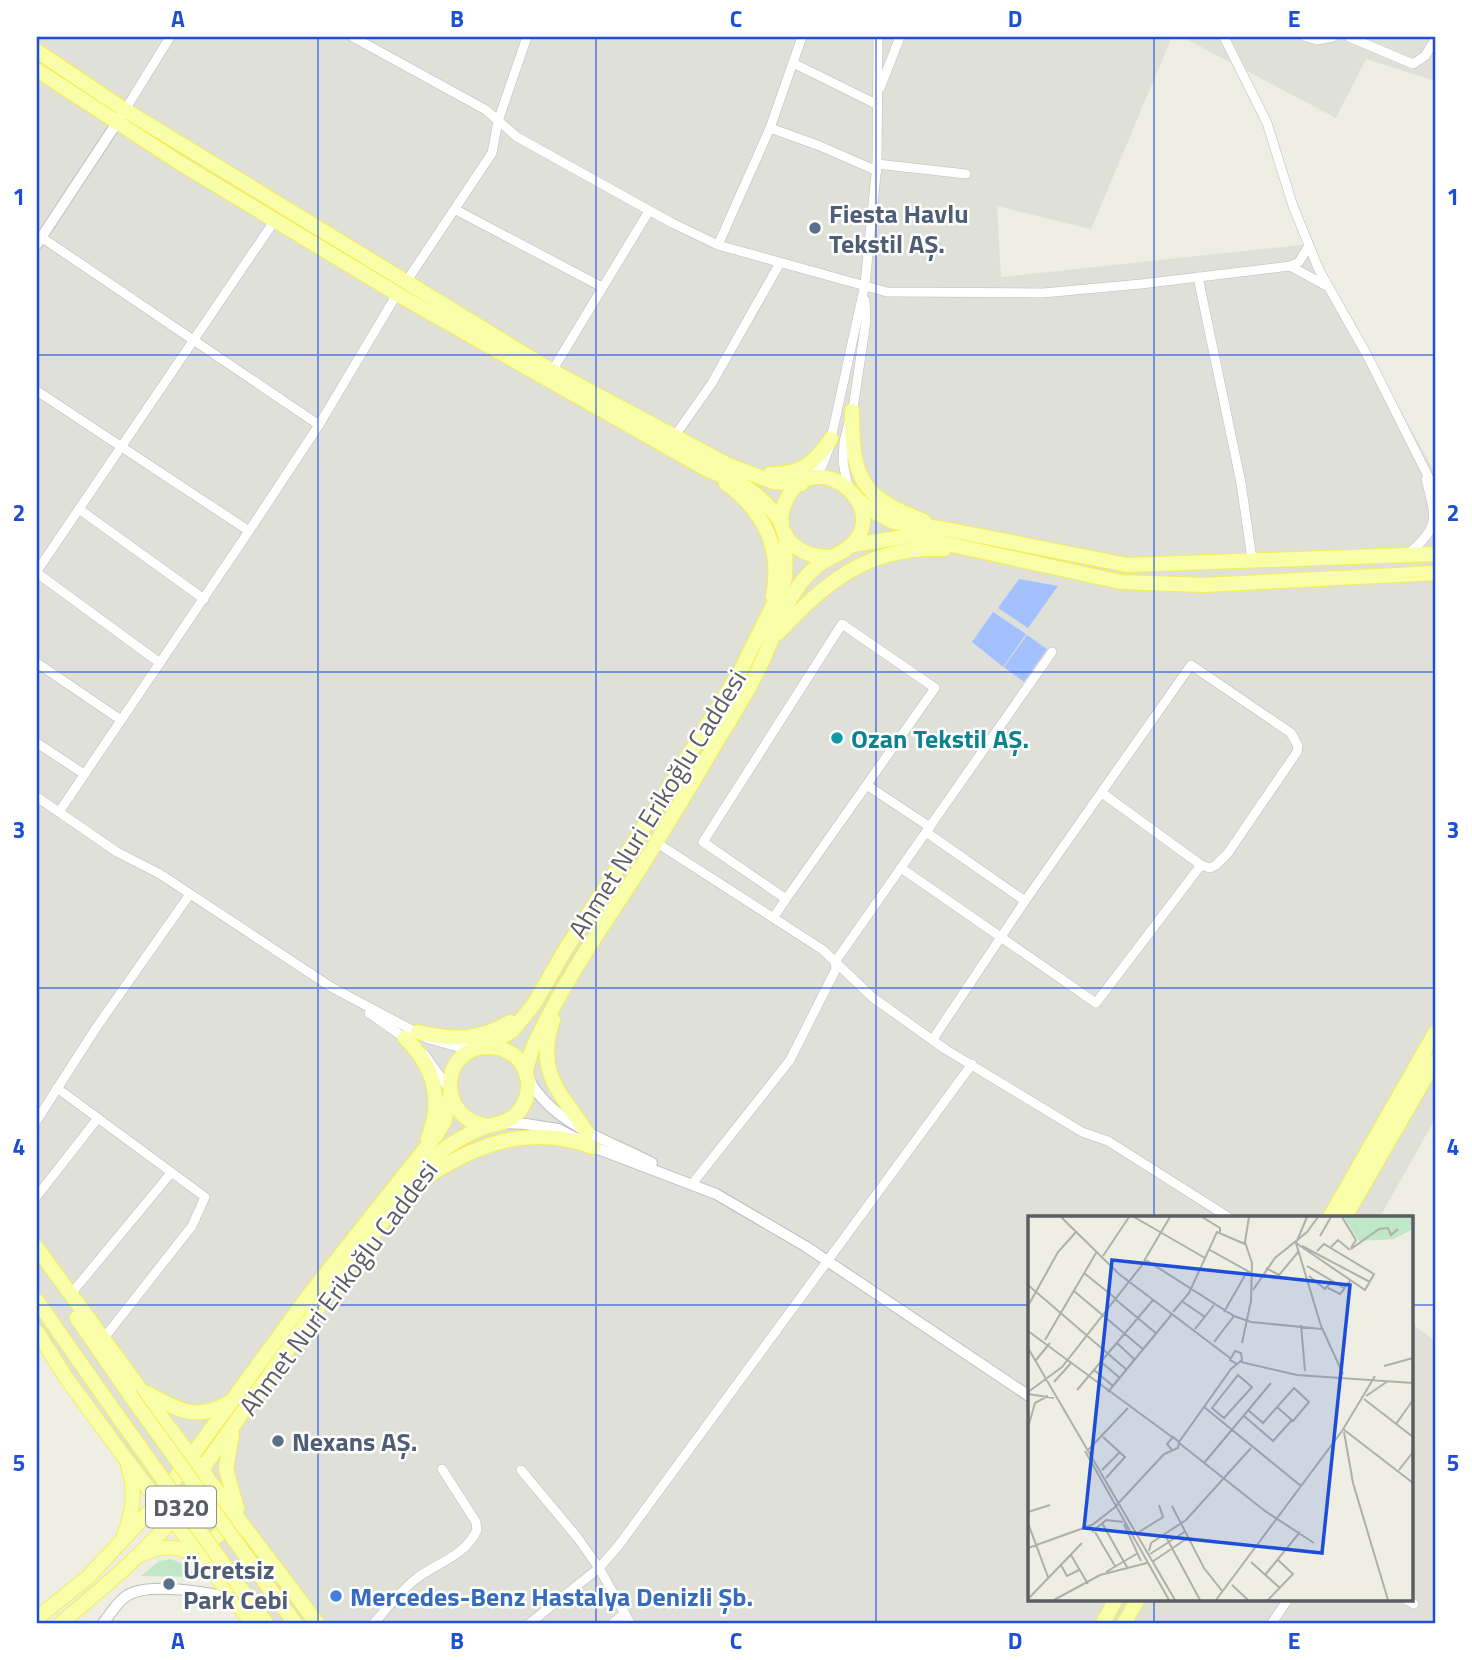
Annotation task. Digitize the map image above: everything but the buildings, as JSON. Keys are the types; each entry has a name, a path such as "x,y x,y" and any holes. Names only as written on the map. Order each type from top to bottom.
{"main road":[{"path":"37,51 121,116 275,220 674,437 773,482 806,482"},
{"path":"37,70 121,116 548,381 708,470 748,487 763,499 793,546 804,554 817,558 830,557 852,545 860,532 863,519 858,500"},
{"path":"852,411 853,453 861,479 875,496 893,510 945,529"},
{"path":"747,472 779,475 801,470 818,457 831,439"},
{"path":"708,470 747,499 767,531 776,567 769,614"},
{"path":"784,529 782,509 787,497 806,482 820,477 834,479 848,487 858,500 894,522 945,529 1127,565 1435,554"},
{"name":"Ahmet Nuri Erikoğlu Caddesi","path":"480,1047 512,1031 534,1004 734,681 785,577 784,529"},
{"path":"852,545 911,536 1121,582 1203,585 1435,573"},
{"path":"775,636 809,600 842,574 882,556 934,549 971,550"},
{"name":"Ahmet Nuri Erikoğlu Caddesi","path":"527,1074 534,1044 566,983 657,843 753,680 793,594 806,578 830,557"},
{"path":"566,983 550,1028 547,1065 556,1090 587,1132"},
{"path":"411,1035 447,1038 479,1036 498,1029 534,1004"},
{"path":"1331,1216 1435,1033"},
{"path":"411,1035 428,1066 435,1106 432,1125 420,1156"},
{"path":"480,1047 496,1047 509,1052 519,1060 527,1074 528,1088 521,1110 496,1124 481,1125 465,1118 454,1105 450,1093 453,1069 467,1053 480,1047"},
{"path":"1346,1216 1435,1061"},
{"name":"Ahmet Nuri Erikoğlu Caddesi","path":"37,1618 87,1578 158,1502 313,1290 420,1156 444,1122 450,1093"},
{"name":"Ahmet Nuri Erikoğlu Caddesi","path":"61,1623 136,1558 172,1520 202,1470 346,1271 411,1188 447,1147 496,1124"},
{"path":"411,1188 461,1156 494,1142 519,1138 552,1138 593,1147"},
{"path":"37,1248 104,1338 135,1392 190,1413 215,1410 235,1398"},
{"path":"37,1262 135,1392 173,1431 317,1623"},
{"name":"D320","path":"37,1301 110,1405 243,1610 266,1623"},
{"path":"37,1332 67,1379 125,1458 252,1623"},
{"name":"D320","path":"135,1392 295,1623"},
{"path":"234,1426 226,1468 241,1520"},
{"path":"125,1458 136,1471 146,1474 167,1469 173,1460 173,1431"},
{"path":"120,1543 130,1520 133,1504 131,1473 125,1458"},
{"path":"209,1567 208,1550 216,1536 233,1529 253,1536"},
{"path":"136,1558 164,1547 176,1547 197,1554"},
{"path":"1103,1623 1115,1600"},
{"path":"1124,1623 1137,1600"}],"street":[{"path":"170,37 121,116 39,236 319,425"},
{"path":"353,37 486,110 517,136 649,211 718,245 887,292 1043,293 1198,277 1290,266 1299,262 1308,247"},
{"path":"59,812 319,425 402,288 492,153 498,121 527,37"},
{"path":"718,245 770,128 802,37"},
{"path":"806,482 825,461 865,284 877,167 878,37"},
{"path":"878,93 900,37"},
{"path":"1224,37 1267,123 1308,247 1435,489"},
{"path":"1306,37 1317,40 1333,37"},
{"path":"1349,37 1413,64 1425,56 1435,40"},
{"path":"793,63 878,105"},
{"path":"770,128 877,167 966,174"},
{"path":"456,210 602,287"},
{"path":"552,371 649,211"},
{"path":"160,663 37,572 275,220"},
{"path":"674,437 712,383 780,264"},
{"path":"1290,266 1328,287"},
{"path":"1198,277 1241,483 1252,559"},
{"path":"848,487 843,453 866,321 865,284"},
{"path":"37,391 249,531"},
{"path":"1407,555 1421,543 1434,523 1435,514 1423,467"},
{"path":"79,509 204,599"},
{"path":"773,918 935,688 842,624 703,842 786,899"},
{"path":"692,1184 790,1060 836,970 835,962 1052,652"},
{"path":"37,663 121,720"},
{"path":"933,1039 1025,901 1191,665 1291,733 1298,746 1236,842 1216,865 1210,868 1201,865 1101,793"},
{"path":"37,743 84,774"},
{"path":"868,786 1025,901"},
{"path":"37,797 117,852 160,874 411,1035 442,1044 480,1047"},
{"path":"657,843 822,950 872,997 933,1039 1082,1132 1108,1140 1226,1216"},
{"path":"901,868 1096,1003 1201,865"},
{"path":"37,1120 96,1028 190,894"},
{"path":"352,998 411,1035 429,1058 450,1093"},
{"path":"530,1623 598,1568 650,1504 972,1064"},
{"path":"527,1074 536,1093 550,1108 587,1132 692,1184"},
{"path":"57,1088 205,1197 192,1226 104,1338"},
{"path":"37,1196 98,1118"},
{"path":"496,1124 526,1124 558,1129 593,1147 716,1194 828,1261 1028,1395"},
{"path":"70,1295 171,1173"},
{"path":"374,1623 410,1584 463,1551 477,1530 476,1522 442,1469"},
{"path":"521,1470 577,1537 630,1623"},
{"path":"106,1622 124,1597 140,1590 207,1592 243,1610"},
{"path":"1272,1623 1287,1600"},
{"path":"613,1623 624,1614"}],"shaded area":[{"path":"37,37 1172,37 1091,229 997,206 1001,277 1309,244 1435,473 1435,1119 1381,1216 1028,1216 1028,1600 1412,1600 1412,1324 1435,1341 1435,1623 257,1623 37,1330"},
{"path":"1182,37 1435,37 1435,81 1366,59 1336,118"}],"green space":[{"path":"171,1559 185,1565 197,1577 141,1576 159,1561"}],"water":[{"path":"1019,579 1058,586 1028,628 998,608"},
{"path":"993,612 1026,634 1003,667 972,642"},
{"path":"1027,635 1047,649 1024,682 1004,667"}],"place":[{"name":"Fiesta Havlu Tekstil AŞ.","path":"815,228"},
{"name":"Ozan Tekstil AŞ.","path":"837,738"},
{"name":"Nexans AŞ.","path":"278,1441"},
{"name":"Ücretsiz Park Cebi","path":"169,1584"},
{"name":"Mercedes-Benz Hastalya Denizli Şb.","path":"336,1596"}]}
